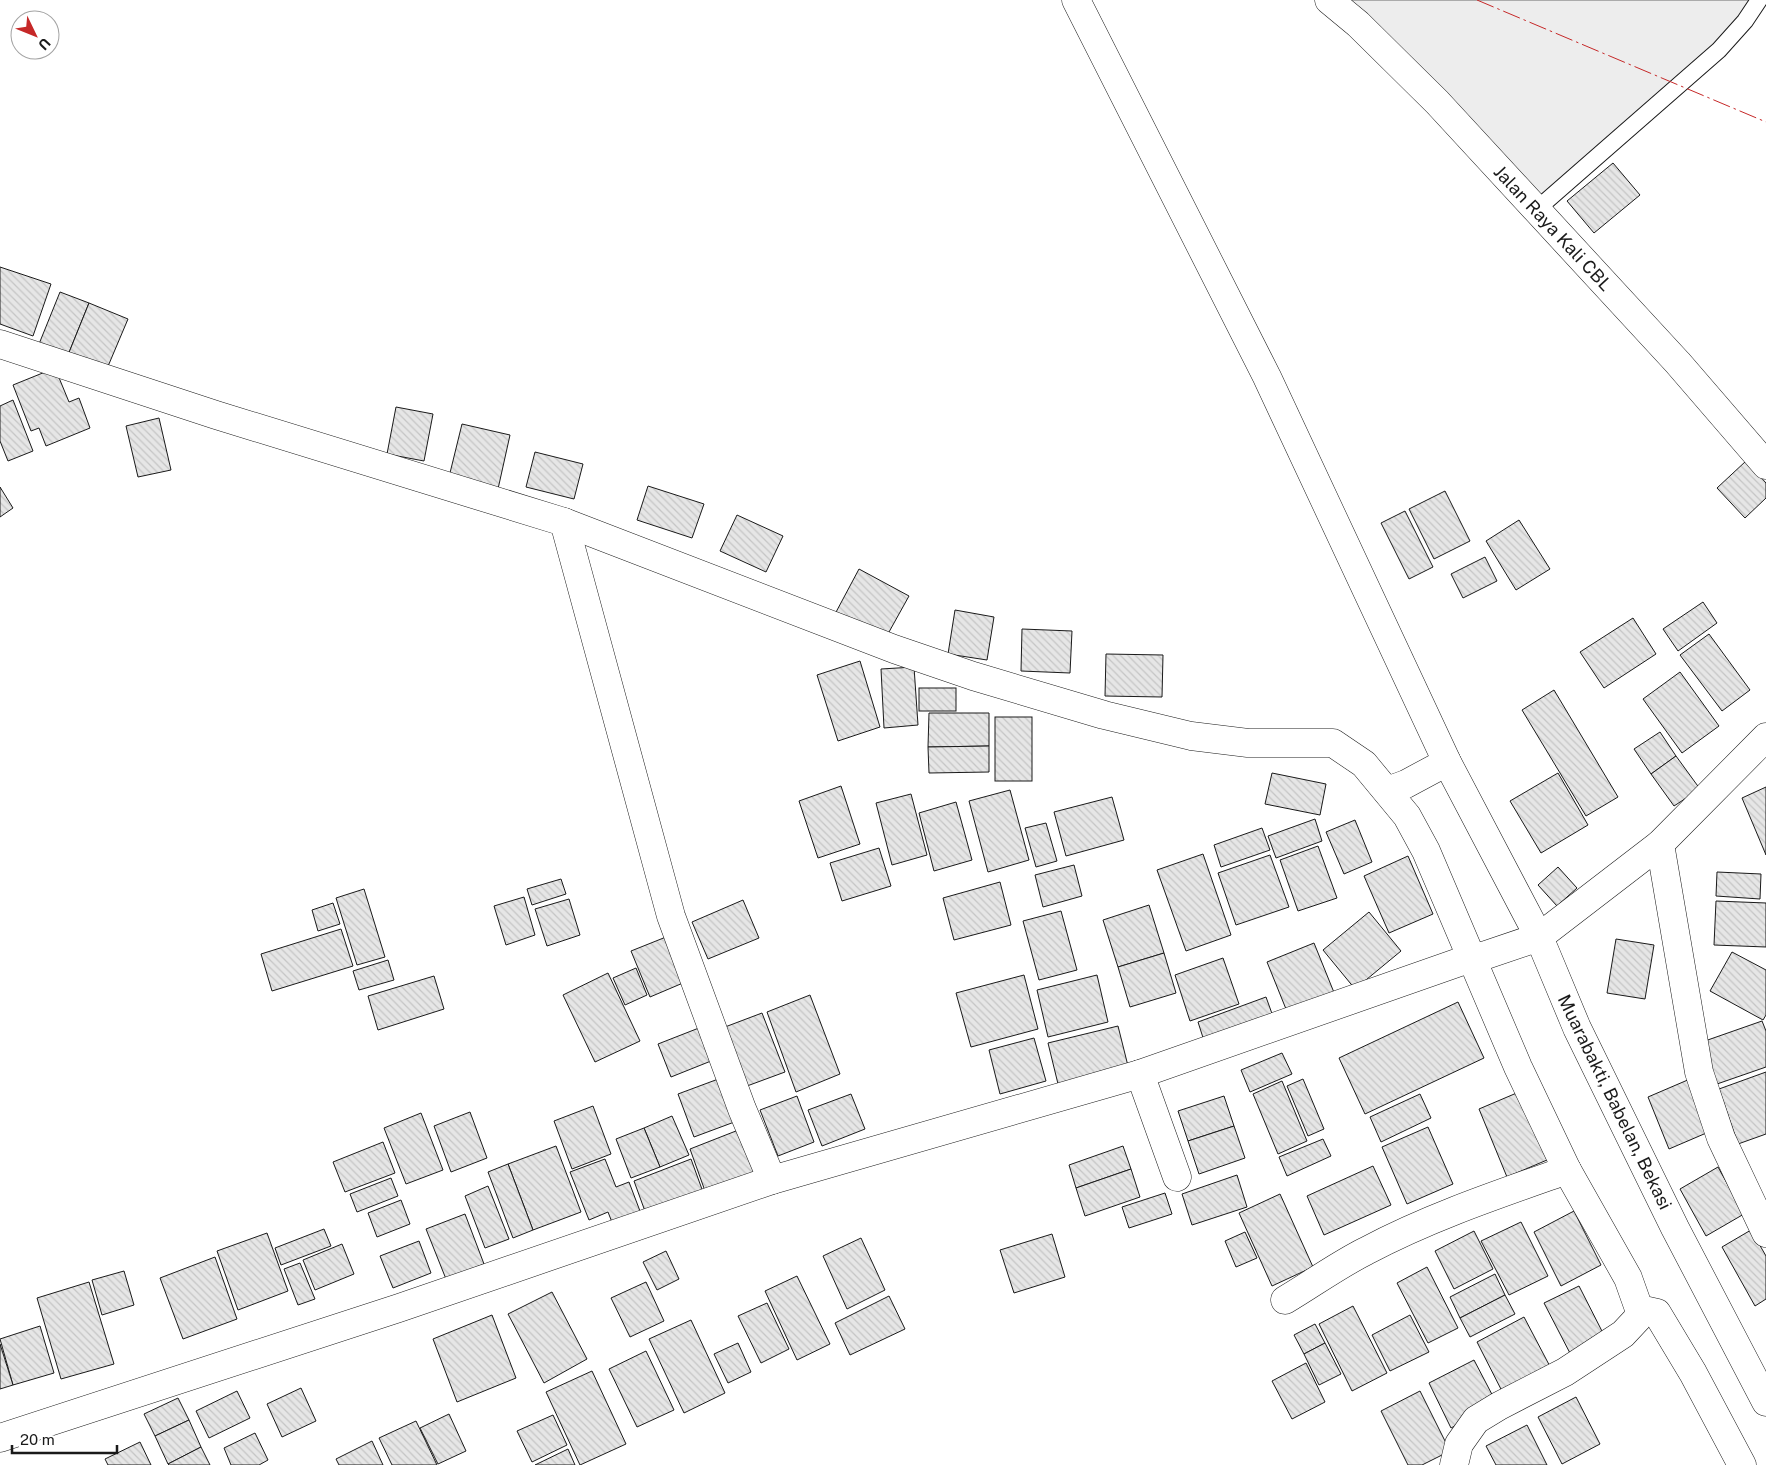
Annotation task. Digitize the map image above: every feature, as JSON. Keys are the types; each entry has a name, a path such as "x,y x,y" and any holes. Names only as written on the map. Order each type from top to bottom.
{"street":[{"name":"Muarabakti, Babelan, Bekasi","path":"1076,0 1267,377 1442,765 1530,940 1577,1028 1675,1228 1766,1402"},
{"name":"Jalan Raya Kali CBL","path":"1329,0 1358,24 1437,102 1678,363 1766,465"},
{"path":"0,344 216,415 564,522 894,649 972,676 1104,715 1191,736 1248,744 1333,743 1396,788 1407,816 1478,957 1518,1067 1567,1170 1628,1278 1639,1309 1638,1318 1623,1334 1565,1372 1498,1406 1476,1420 1459,1444 1454,1465"},
{"path":"564,522 671,916 742,1109 772,1180"},
{"path":"0,1438 400,1308 772,1180 1140,1074 1530,940 1660,844 1766,737"},
{"path":"1396,788 1442,765"},
{"path":"1660,844 1699,1072 1721,1138 1766,1233"},
{"path":"1140,1074 1177,1177"},
{"path":"1285,1300 1365,1251 1472,1204 1567,1170"},
{"path":"1639,1309 1657,1313 1693,1373 1742,1465"}],"lane":[{"path":"1536,210 1720,50 1745,21 1759,0"}],"shaded area":[{"path":"1327,0 1759,0 1745,21 1536,210"}],"building":[{"path":"1613,163 1640,195 1594,233 1567,201"},
{"path":"0,267 51,284 33,336 0,324"},
{"path":"60,292 89,303 68,355 39,344"},
{"path":"89,303 128,319 106,371 68,355"},
{"path":"55,368 69,402 79,398 90,428 46,446 39,428 31,431 13,385"},
{"path":"13,400 33,451 8,461 0,441 0,406"},
{"path":"396,407 433,414 424,461 387,454"},
{"path":"159,418 171,470 138,477 126,426"},
{"path":"462,424 510,435 498,489 449,477"},
{"path":"535,452 583,464 574,499 526,487"},
{"path":"1746,461 1766,483 1766,498 1745,518 1717,488"},
{"path":"648,486 704,504 692,538 637,520"},
{"path":"0,487 13,508 0,517"},
{"path":"1445,491 1470,541 1434,559 1409,509"},
{"path":"1405,511 1433,567 1409,579 1381,523"},
{"path":"737,515 783,536 766,572 720,551"},
{"path":"1519,520 1550,569 1516,590 1486,541"},
{"path":"1485,557 1497,581 1463,598 1451,574"},
{"path":"859,569 909,596 884,641 835,614"},
{"path":"1703,602 1717,623 1678,651 1663,629"},
{"path":"955,610 994,617 987,660 948,654"},
{"path":"1633,618 1656,654 1604,688 1580,652"},
{"path":"1022,629 1072,631 1070,673 1021,671"},
{"path":"1709,634 1750,690 1722,711 1680,655"},
{"path":"1106,654 1163,655 1162,697 1105,696"},
{"path":"860,661 880,727 838,741 817,675"},
{"path":"914,667 918,725 884,728 881,669"},
{"path":"1680,672 1719,726 1682,753 1643,699"},
{"path":"919,688 956,688 956,711 919,711"},
{"path":"1554,690 1618,797 1586,816 1522,710"},
{"path":"929,713 989,713 989,746 928,747"},
{"path":"995,717 1032,717 1032,781 995,781"},
{"path":"1660,732 1676,756 1651,774 1634,749"},
{"path":"989,746 989,772 929,773 928,747"},
{"path":"1676,756 1700,789 1674,806 1651,774"},
{"path":"1272,773 1326,784 1320,815 1265,804"},
{"path":"1558,773 1588,825 1541,853 1510,801"},
{"path":"841,786 860,844 818,858 799,801"},
{"path":"1766,787 1766,855 1742,798"},
{"path":"1010,790 1029,860 988,872 969,801"},
{"path":"911,794 927,855 892,865 876,803"},
{"path":"1112,797 1124,840 1066,856 1054,812"},
{"path":"956,802 972,860 934,871 919,813"},
{"path":"1315,819 1322,841 1276,858 1268,836"},
{"path":"1355,820 1372,862 1344,874 1326,832"},
{"path":"1046,823 1057,861 1036,867 1025,828"},
{"path":"1262,828 1270,850 1221,867 1214,845"},
{"path":"1318,846 1337,898 1298,911 1280,860"},
{"path":"879,848 891,886 842,901 830,863"},
{"path":"1203,854 1231,935 1186,951 1157,870"},
{"path":"1270,855 1289,907 1236,925 1218,873"},
{"path":"1408,856 1433,914 1389,933 1364,876"},
{"path":"1074,865 1082,896 1043,907 1035,875"},
{"path":"1558,867 1577,888 1557,906 1538,885"},
{"path":"1717,872 1761,874 1760,899 1716,896"},
{"path":"561,879 566,894 532,905 527,889"},
{"path":"1000,882 1011,925 954,940 943,898"},
{"path":"364,889 385,957 357,965 336,898"},
{"path":"524,897 535,935 506,945 494,906"},
{"path":"569,899 580,935 547,946 535,909"},
{"path":"743,900 759,938 708,959 692,922"},
{"path":"1716,901 1766,903 1766,947 1714,945"},
{"path":"333,903 340,924 318,931 312,910"},
{"path":"1149,905 1164,953 1118,967 1103,920"},
{"path":"1061,911 1077,970 1039,980 1023,921"},
{"path":"1369,912 1401,951 1355,989 1323,950"},
{"path":"341,929 353,966 272,991 261,954"},
{"path":"671,935 690,980 650,997 631,951"},
{"path":"1616,939 1654,945 1645,999 1607,993"},
{"path":"1314,943 1335,995 1288,1014 1267,962"},
{"path":"1732,952 1766,970 1766,1015 1763,1020 1710,991"},
{"path":"1164,953 1176,993 1130,1007 1118,967"},
{"path":"1223,958 1239,1004 1190,1021 1175,975"},
{"path":"388,960 394,980 359,990 353,971"},
{"path":"636,968 647,995 625,1005 613,978"},
{"path":"608,973 640,1041 595,1062 563,995"},
{"path":"1024,975 1038,1029 971,1047 956,993"},
{"path":"1097,975 1108,1022 1048,1037 1037,990"},
{"path":"434,976 444,1009 378,1030 368,996"},
{"path":"810,995 840,1074 796,1092 767,1012"},
{"path":"1266,997 1275,1022 1206,1047 1198,1022"},
{"path":"1458,1002 1484,1058 1365,1114 1339,1058"},
{"path":"762,1013 785,1072 747,1086 725,1027"},
{"path":"1762,1021 1766,1031 1766,1067 1717,1084 1702,1042"},
{"path":"704,1026 716,1059 671,1077 658,1044"},
{"path":"1118,1026 1129,1070 1059,1088 1048,1043"},
{"path":"1034,1038 1046,1081 1000,1094 989,1050"},
{"path":"1282,1053 1292,1074 1250,1092 1241,1070"},
{"path":"1766,1072 1766,1134 1738,1144 1719,1089"},
{"path":"721,1078 737,1121 694,1137 678,1094"},
{"path":"1303,1079 1324,1129 1308,1136 1287,1086"},
{"path":"1690,1079 1711,1131 1669,1149 1648,1097"},
{"path":"1282,1081 1307,1141 1278,1154 1253,1094"},
{"path":"1519,1092 1547,1160 1507,1177 1479,1109"},
{"path":"851,1094 865,1129 822,1146 808,1110"},
{"path":"1420,1094 1431,1118 1381,1142 1370,1117"},
{"path":"797,1096 814,1142 778,1156 760,1110"},
{"path":"1224,1096 1234,1126 1188,1141 1178,1111"},
{"path":"593,1106 611,1154 572,1169 554,1121"},
{"path":"470,1112 487,1158 451,1172 434,1126"},
{"path":"421,1113 443,1170 406,1184 384,1128"},
{"path":"672,1116 689,1155 660,1167 644,1128"},
{"path":"1234,1126 1245,1158 1199,1174 1188,1141"},
{"path":"1428,1127 1453,1184 1407,1204 1382,1147"},
{"path":"644,1128 660,1167 631,1178 616,1139"},
{"path":"741,1129 757,1171 705,1191 690,1149"},
{"path":"1323,1139 1331,1156 1287,1176 1279,1157"},
{"path":"383,1142 395,1173 345,1192 333,1162"},
{"path":"556,1146 581,1212 533,1230 508,1164"},
{"path":"1123,1146 1131,1169 1076,1188 1069,1165"},
{"path":"605,1159 616,1187 629,1182 643,1219 615,1230 608,1212 589,1220 570,1172"},
{"path":"691,1159 703,1192 646,1214 634,1181"},
{"path":"508,1164 533,1230 513,1238 488,1172"},
{"path":"1373,1166 1391,1205 1324,1235 1307,1196"},
{"path":"1718,1167 1744,1214 1706,1236 1680,1189"},
{"path":"1131,1169 1140,1197 1085,1216 1076,1188"},
{"path":"1237,1175 1247,1207 1192,1225 1182,1194"},
{"path":"391,1178 398,1196 357,1212 350,1194"},
{"path":"488,1186 509,1239 485,1248 465,1196"},
{"path":"1165,1193 1172,1214 1129,1228 1122,1207"},
{"path":"1280,1194 1313,1267 1272,1286 1239,1213"},
{"path":"401,1200 410,1224 377,1237 368,1213"},
{"path":"1574,1211 1601,1265 1561,1286 1534,1232"},
{"path":"465,1214 484,1264 446,1279 426,1229"},
{"path":"1521,1222 1548,1276 1509,1295 1481,1241"},
{"path":"324,1229 331,1246 281,1265 275,1248"},
{"path":"1751,1230 1766,1256 1766,1299 1755,1306 1722,1247"},
{"path":"1474,1231 1493,1269 1454,1289 1435,1251"},
{"path":"1245,1232 1257,1258 1236,1267 1225,1241"},
{"path":"267,1233 288,1291 238,1310 217,1251"},
{"path":"1052,1234 1065,1277 1014,1293 1000,1250"},
{"path":"861,1238 885,1290 847,1309 823,1256"},
{"path":"419,1241 431,1273 393,1288 380,1256"},
{"path":"342,1244 354,1274 315,1290 303,1260"},
{"path":"666,1251 679,1279 657,1290 643,1262"},
{"path":"215,1257 237,1319 183,1339 160,1278"},
{"path":"300,1263 315,1299 298,1305 284,1269"},
{"path":"1427,1267 1458,1328 1428,1343 1397,1283"},
{"path":"124,1271 134,1305 102,1315 92,1280"},
{"path":"1495,1274 1505,1295 1460,1318 1450,1297"},
{"path":"797,1276 830,1344 797,1360 765,1291"},
{"path":"89,1282 114,1364 61,1379 37,1298"},
{"path":"646,1282 664,1321 630,1337 611,1298"},
{"path":"1579,1286 1606,1339 1572,1357 1544,1303"},
{"path":"552,1292 587,1359 544,1383 508,1314"},
{"path":"1505,1295 1515,1314 1470,1337 1460,1318"},
{"path":"889,1296 905,1329 850,1355 835,1323"},
{"path":"767,1303 789,1349 761,1363 738,1316"},
{"path":"1353,1306 1387,1373 1352,1391 1319,1324"},
{"path":"492,1315 516,1378 457,1402 433,1339"},
{"path":"1410,1315 1429,1352 1390,1371 1372,1335"},
{"path":"1524,1317 1555,1376 1507,1401 1477,1342"},
{"path":"691,1320 725,1393 684,1413 649,1339"},
{"path":"1315,1324 1325,1343 1304,1354 1294,1335"},
{"path":"40,1326 54,1373 13,1385 0,1339"},
{"path":"738,1343 751,1372 728,1383 714,1354"},
{"path":"1325,1343 1341,1374 1319,1385 1304,1354"},
{"path":"0,1344 13,1385 0,1389"},
{"path":"646,1351 674,1410 637,1427 609,1369"},
{"path":"1474,1360 1497,1404 1451,1428 1429,1383"},
{"path":"1306,1363 1325,1402 1292,1419 1272,1381"},
{"path":"592,1371 626,1444 580,1465 546,1392"},
{"path":"301,1388 316,1421 282,1437 267,1404"},
{"path":"237,1391 250,1418 209,1438 196,1411"},
{"path":"1420,1391 1450,1451 1422,1465 1408,1465 1381,1411"},
{"path":"1576,1397 1600,1444 1562,1464 1538,1417"},
{"path":"178,1398 189,1420 155,1436 144,1414"},
{"path":"449,1414 466,1451 438,1464 420,1428"},
{"path":"553,1415 567,1445 532,1462 517,1431"},
{"path":"189,1420 201,1447 168,1464 155,1436"},
{"path":"416,1421 437,1465 392,1465 379,1438"},
{"path":"1527,1425 1547,1465 1496,1465 1486,1446"},
{"path":"255,1433 268,1460 259,1465 231,1465 224,1448"},
{"path":"372,1441 383,1465 339,1465 336,1459"},
{"path":"140,1442 151,1465 108,1465 105,1459"},
{"path":"201,1447 210,1465 168,1464"},
{"path":"568,1449 575,1465 535,1465"}],"power":[{"path":"1477,0 1766,122"}]}
